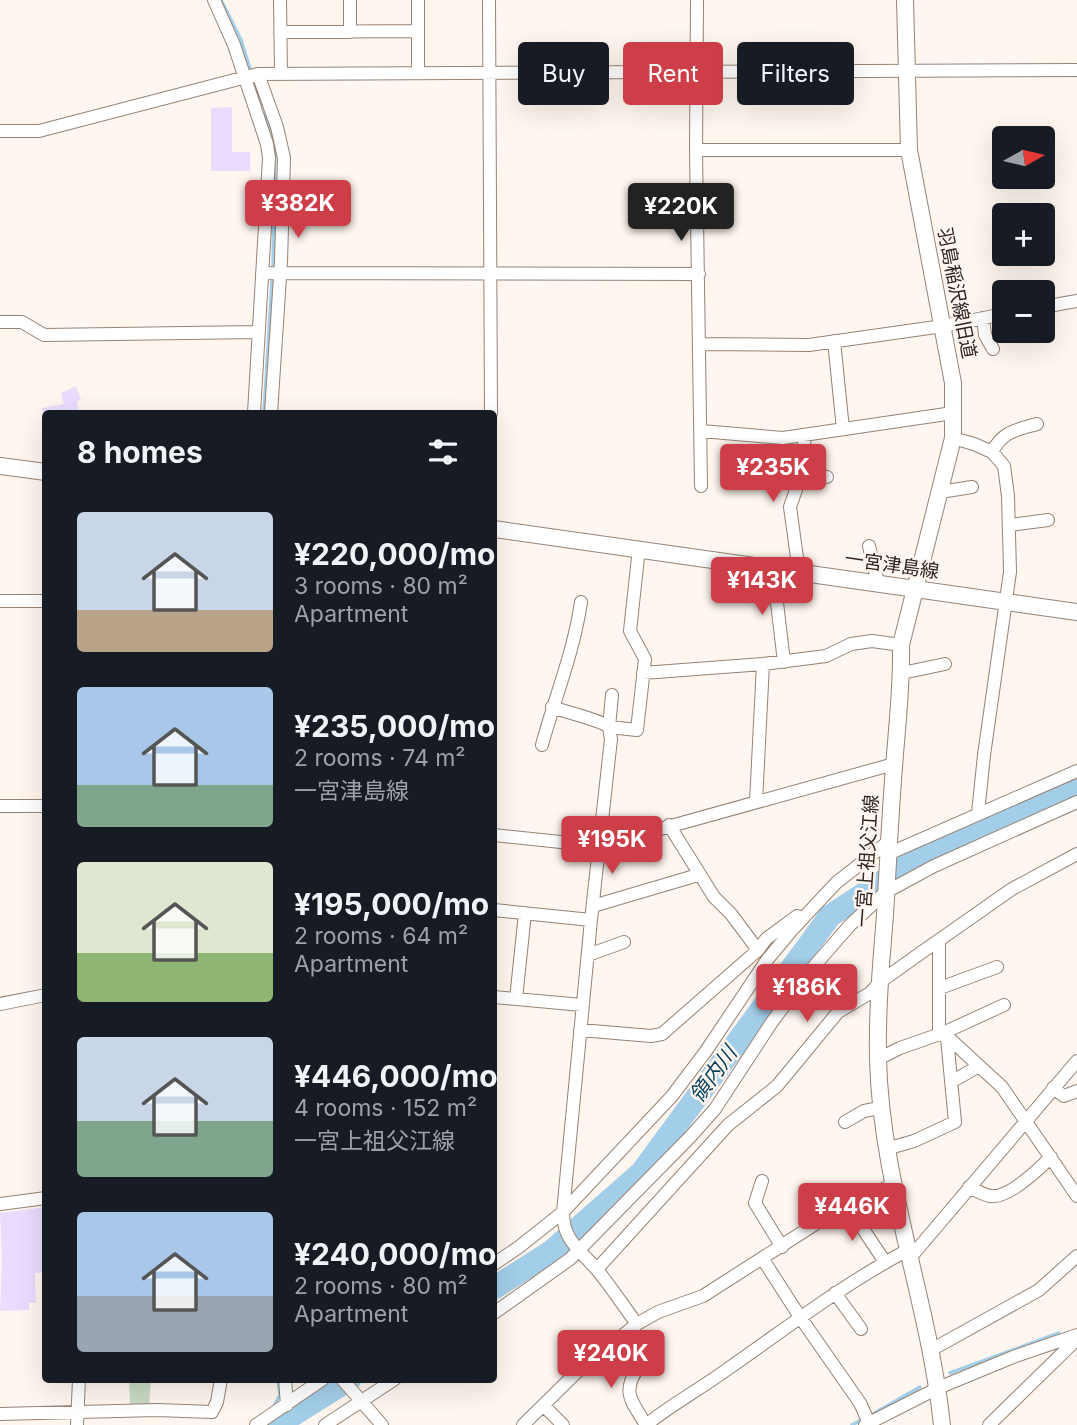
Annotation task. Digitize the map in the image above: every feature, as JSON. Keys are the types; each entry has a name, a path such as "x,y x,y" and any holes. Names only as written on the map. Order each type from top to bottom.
{"main road":[{"name":"羽島稲沢線旧道","path":"905,0 909,150 953,383 953,439 914,589"},
{"path":"0,466 42,471"},
{"name":"一宮津島線","path":"497,529 1077,612"},
{"name":"一宮上祖父江線","path":"914,589 901,645 902,673 888,851 878,1059 880,1108 892,1185 931,1350 942,1425"}],"street":[{"path":"214,0 234,45 267,144 269,158 254,410"},
{"path":"280,0 281,74"},
{"path":"350,0 350,32"},
{"path":"418,0 418,73"},
{"path":"489,0 491,410"},
{"path":"697,0 697,42"},
{"path":"280,32 418,31"},
{"path":"723,72 1077,70"},
{"path":"0,131 39,131 258,74 623,72"},
{"path":"258,74 277,127 284,158 271,410"},
{"path":"697,105 701,486"},
{"path":"696,150 909,150"},
{"path":"262,273 699,274"},
{"path":"1055,305 1077,301"},
{"path":"700,344 809,345 992,316"},
{"path":"982,318 985,335 993,349"},
{"path":"0,322 22,322 44,335 258,332"},
{"path":"834,341 843,429"},
{"path":"701,431 783,438 953,413"},
{"path":"992,452 998,441 1010,431 1037,424"},
{"path":"799,572 790,506 801,475 804,435"},
{"path":"953,439 992,452 1004,466 1010,525 1007,602 994,677 978,813"},
{"path":"801,475 827,477"},
{"path":"940,492 951,492 965,484"},
{"path":"1010,525 1048,520"},
{"path":"869,546 878,583"},
{"path":"552,707 582,718 604,722 609,727 637,730 645,659 630,631 639,548"},
{"path":"773,569 784,662"},
{"path":"0,601 42,601"},
{"path":"542,745 576,635 581,602"},
{"path":"643,673 784,662 826,656 851,644 872,641 901,645"},
{"path":"756,802 763,664"},
{"path":"902,673 945,664"},
{"path":"612,695 609,727 611,738 582,1005 563,1226 577,1250 597,1269 637,1324"},
{"path":"497,835 599,846 894,764"},
{"path":"497,1262 563,1212 672,1096 706,1051 767,960 845,876 888,851 1077,771"},
{"path":"497,1311 532,1288 577,1250 715,1109 772,1022 810,971 850,925 886,890 1077,802"},
{"path":"0,806 42,806"},
{"path":"668,825 698,875 758,950"},
{"path":"597,1269 728,1125 777,1086 838,1012 870,993 880,982 1012,888 1077,854"},
{"path":"593,906 698,875"},
{"path":"580,1030 652,1036 662,1034 758,950 766,939 823,897"},
{"path":"497,910 591,920"},
{"path":"516,999 525,913"},
{"path":"939,941 939,1029 1002,1087 1077,1196"},
{"path":"588,955 624,942"},
{"path":"940,988 997,967"},
{"path":"0,1004 42,996"},
{"path":"497,997 582,1005"},
{"path":"878,1059 900,1048 945,1036 1004,1005"},
{"path":"886,1149 914,1141 955,1122 945,1036"},
{"path":"621,1338 638,1368 629,1381 628,1394 652,1423 835,1293 885,1262 909,1254 1077,1060"},
{"path":"951,1082 979,1066"},
{"path":"1054,1088 1064,1096 1077,1091"},
{"path":"845,1122 864,1111 880,1108"},
{"path":"969,1187 991,1196 999,1195 1030,1179 1051,1157"},
{"path":"762,1181 755,1203 782,1247"},
{"path":"523,1425 577,1372 637,1324 658,1312 703,1296 847,1205 892,1185"},
{"path":"0,1204 42,1199"},
{"path":"847,1205 885,1262"},
{"path":"931,1350 1039,1290 1077,1256"},
{"path":"762,1258 800,1318 860,1403 868,1424 938,1388 1013,1357 1077,1337"},
{"path":"835,1293 861,1329"},
{"path":"989,1425 1077,1337"},
{"path":"77,1418 79,1383"},
{"path":"0,1414 77,1418 212,1412 220,1383"},
{"path":"285,1383 287,1405"},
{"path":"256,1425 317,1383"},
{"path":"344,1383 382,1425"},
{"path":"325,1425 388,1383"},
{"path":"544,1406 563,1425"}],"green space":[{"path":"129,1383 151,1383 149,1408 130,1408"}],"building":[{"path":"232,107 232,152 250,152 250,171 211,171 211,108"},
{"path":"76,386 81,400 77,401 78,410 42,410 64,404 61,393"},
{"path":"42,1208 42,1272 35,1273 36,1303 29,1303 29,1310 0,1311 0,1213"}],"waterway":[{"path":"221,0 241,40 251,72"},
{"path":"253,81 258,99"},
{"path":"263,113 274,138"},
{"path":"273,270 275,145"},
{"path":"264,410 272,282"},
{"name":"領内川","path":"497,1286 552,1251 641,1173 830,916 906,866 1077,783"},
{"path":"950,1373 1059,1333"},
{"path":"275,1404 280,1395 278,1383"},
{"name":"領内川","path":"277,1425 344,1383"},
{"path":"871,1415 920,1387"},
{"path":"852,1425 861,1420"}]}
